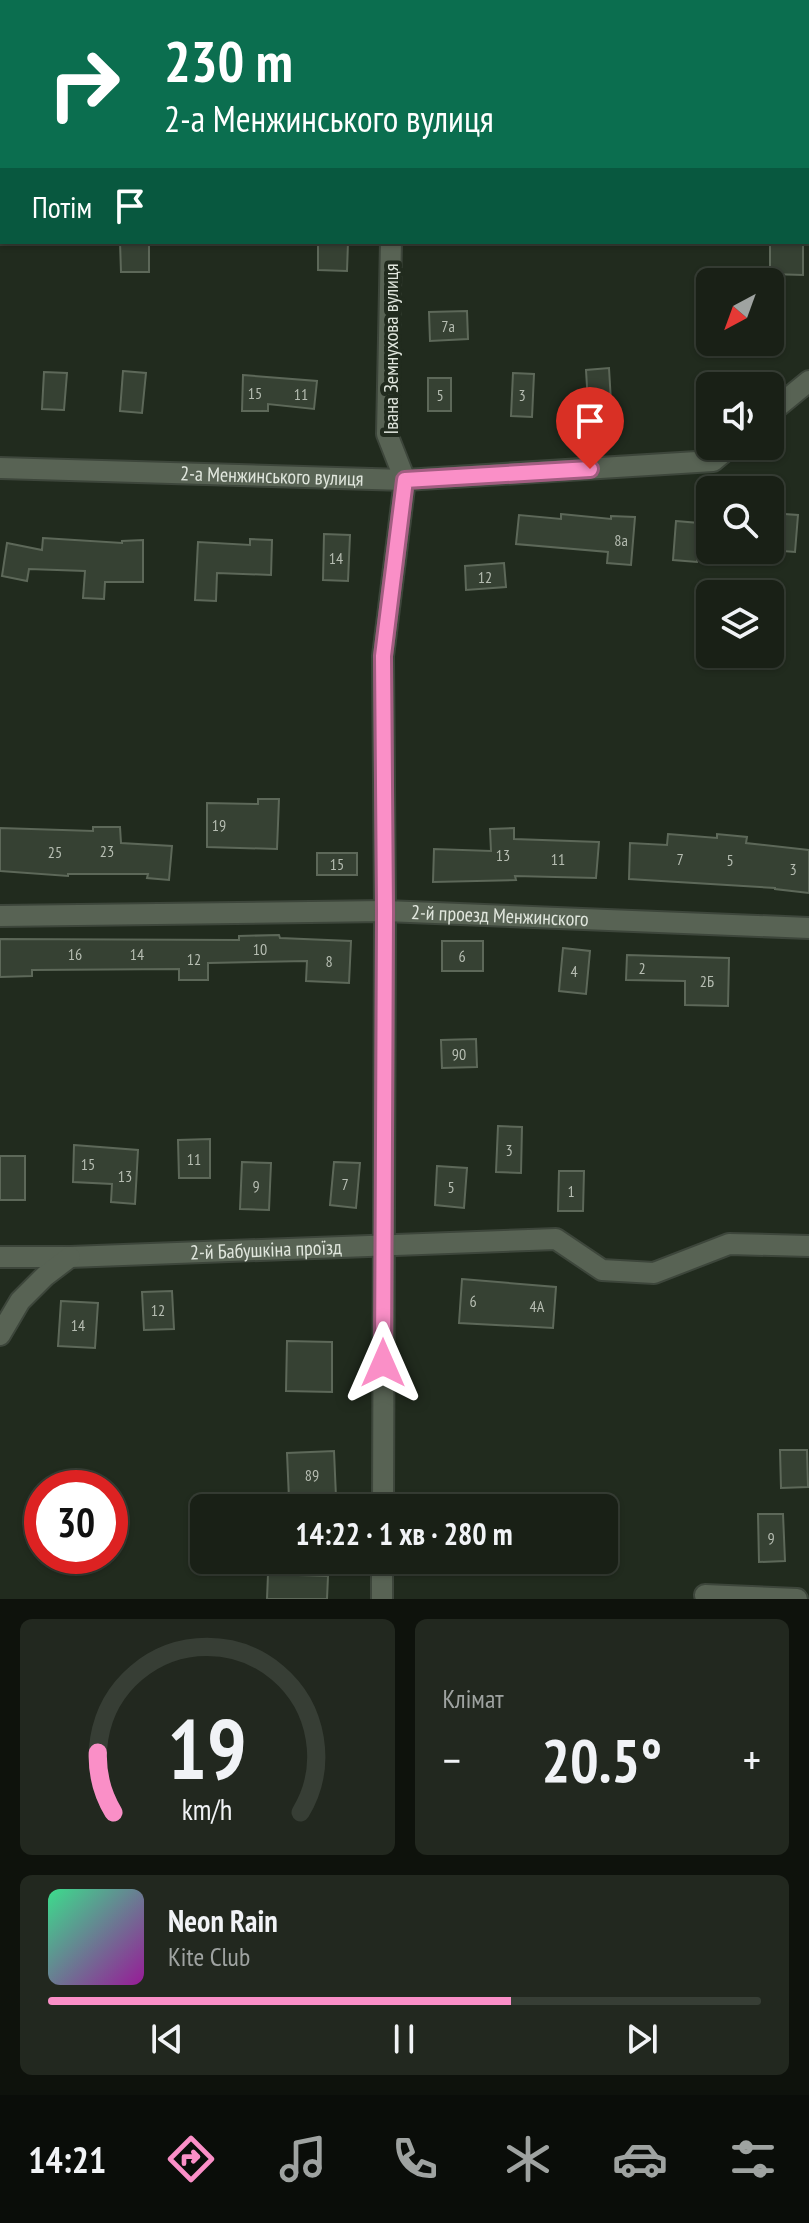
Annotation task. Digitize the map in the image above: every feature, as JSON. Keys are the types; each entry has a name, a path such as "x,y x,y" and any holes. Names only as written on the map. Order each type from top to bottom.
{"street":[{"name":"Івана Земнухова вулиця","path":"383,1494 383,656 405,480 387,434 391,244"},
{"path":"784,402 809,381"},
{"name":"2-а Менжинського вулиця","path":"0,468 405,480 714,460"},
{"name":"2-й проезд Менжинского","path":"0,916 385,911 809,928"},
{"name":"2-й Бабушкіна проїзд","path":"0,1257 556,1239 602,1270 654,1273 729,1244 809,1246"},
{"path":"0,1335 20,1301 70,1257"},
{"path":"382,1574 382,1599"},
{"path":"705,1595 797,1599"}],"building":[{"path":"120,244 149,244 149,272 121,272"},
{"path":"318,244 348,244 347,271 318,270"},
{"path":"770,244 803,244 803,275 784,274 784,268 770,268"},
{"path":"467,311 468,339 430,341 429,312"},
{"path":"609,368 612,419 589,420 586,370"},
{"path":"123,371 146,373 142,413 120,411"},
{"path":"44,372 67,373 64,410 42,409"},
{"path":"513,373 534,374 532,417 511,416"},
{"path":"243,375 317,381 314,409 268,404 268,411 242,411"},
{"path":"428,378 451,378 451,411 428,411"},
{"path":"561,514 611,519 611,516 635,517 631,565 607,563 608,552 516,544 519,515 561,519"},
{"path":"784,514 798,515 795,552 784,551"},
{"path":"676,521 696,523 696,562 673,560"},
{"path":"324,534 350,535 348,581 323,580"},
{"path":"43,538 122,543 143,540 143,582 105,582 104,599 83,598 85,571 29,569 27,581 2,576 7,543 42,550"},
{"path":"250,539 272,540 271,575 217,573 216,601 195,600 198,542 250,545"},
{"path":"504,563 506,587 466,590 465,566"},
{"path":"258,799 279,799 277,849 207,847 207,803 258,804"},
{"path":"93,827 120,827 121,843 172,846 169,880 147,878 148,874 68,876 0,871 0,828 93,831"},
{"path":"514,828 514,839 599,842 596,878 515,876 516,880 433,882 434,849 491,851 490,829"},
{"path":"668,834 747,837 746,843 809,850 809,893 629,879 630,843 667,845"},
{"path":"317,853 357,853 357,875 317,875"},
{"path":"279,935 280,938 351,941 349,983 306,981 307,961 208,963 208,980 179,980 179,969 32,970 32,976 0,977 0,939 239,940 239,936"},
{"path":"442,941 483,941 483,971 442,971"},
{"path":"563,948 590,951 586,994 559,991"},
{"path":"627,955 729,958 728,1006 685,1005 685,981 626,980"},
{"path":"476,1039 477,1067 442,1068 441,1040"},
{"path":"498,1126 522,1127 521,1173 496,1172"},
{"path":"210,1139 210,1178 179,1178 178,1140"},
{"path":"74,1145 138,1150 135,1204 111,1202 112,1184 73,1182"},
{"path":"0,1156 25,1156 25,1200 0,1200"},
{"path":"242,1162 271,1163 269,1210 240,1209"},
{"path":"334,1162 360,1163 356,1208 330,1205"},
{"path":"437,1166 467,1168 464,1208 435,1205"},
{"path":"559,1171 584,1171 583,1211 558,1211"},
{"path":"462,1279 556,1287 553,1328 459,1323"},
{"path":"172,1291 174,1329 144,1330 142,1292"},
{"path":"61,1301 98,1303 95,1348 58,1346"},
{"path":"287,1341 332,1342 332,1392 286,1391"},
{"path":"780,1450 807,1450 808,1487 781,1488"},
{"path":"334,1451 336,1494 289,1494 287,1453"},
{"path":"758,1514 783,1514 785,1561 759,1562"},
{"path":"268,1574 328,1576 327,1599 267,1599"}],"route":[{"path":"383,1363 383,656 405,480 590,469"}]}
